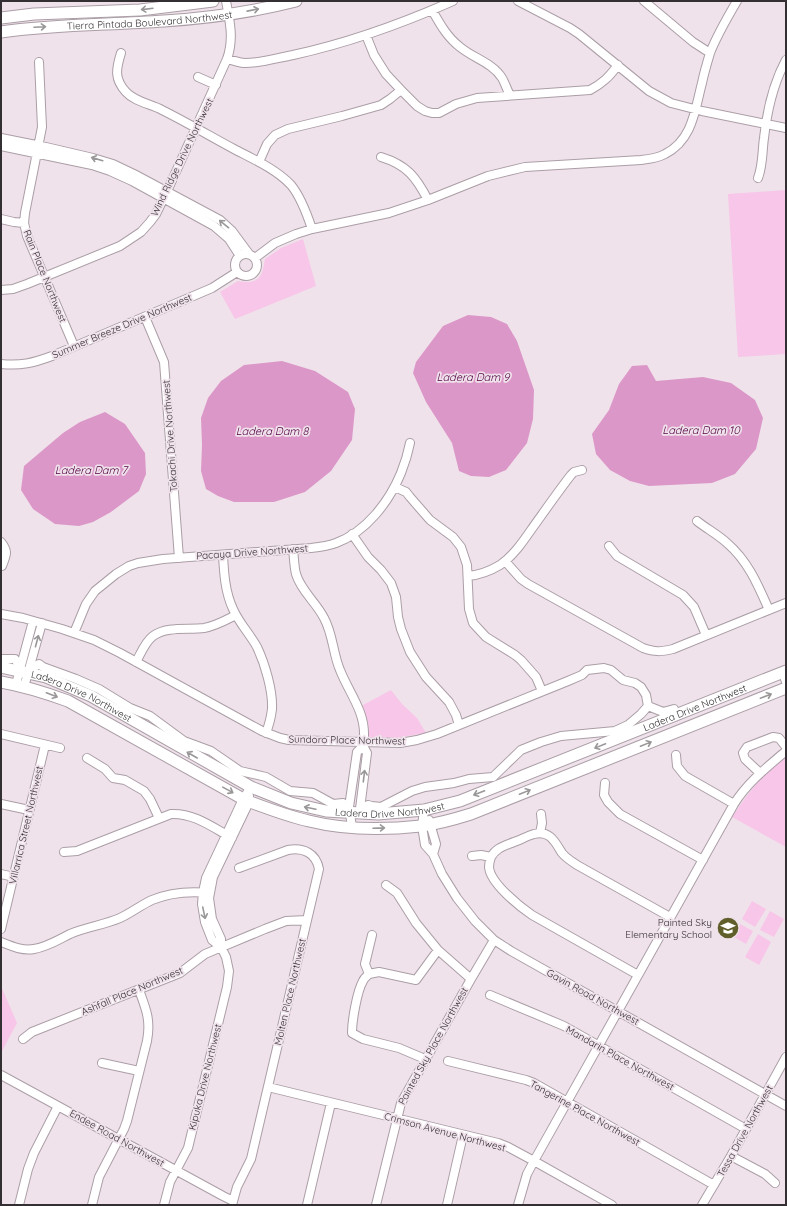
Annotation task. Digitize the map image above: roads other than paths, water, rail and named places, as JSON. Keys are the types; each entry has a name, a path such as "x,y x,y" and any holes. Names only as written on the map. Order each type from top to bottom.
{"main road":[{"name":"Tierra Pintada Boulevard Northwest","path":"1,18 34,14 140,10 213,1"},
{"name":"Tierra Pintada Boulevard Northwest","path":"1,32 33,28 163,21 228,15 296,1"},
{"name":"Ladera Drive Northwest","path":"1,667 25,669 90,696 251,788 291,803 326,811 354,810 378,814 424,810 460,801 785,675"},
{"name":"Ladera Drive Northwest","path":"1,682 42,692 68,701 246,800 267,809 310,822 332,826 375,828 426,825 471,814 786,688"}],"street":[{"name":"Wind Ridge Drive Northwest","path":"1,290 13,289 120,246 141,232 150,222 156,214 165,195 216,85 231,48 232,38 226,1"},
{"path":"227,59 243,63 260,62 318,50 366,35 453,1"},
{"path":"518,1 536,5 574,31 649,90 671,103 696,110 786,128"},
{"path":"644,1 693,42 710,53"},
{"path":"165,195 220,220 232,231 252,256 257,264 257,268 252,274 245,276 237,272 235,265 240,256 245,254 252,256 275,243 312,229 389,213 428,200 488,176 525,167 653,159 665,155 682,141 691,127 710,53 725,21 737,1"},
{"path":"432,10 441,27 448,36 472,57 493,68 502,78 510,95"},
{"path":"366,35 374,55 386,74 417,106 432,113 439,112 456,104 477,98 590,90 607,80 618,65"},
{"path":"121,53 116,68 119,81 128,94 135,99 161,109 259,162 278,174 291,185 305,208 312,229"},
{"path":"758,178 762,168 762,149 772,96 786,60"},
{"name":"Rain Place Northwest","path":"39,62 42,127 24,213 24,223 27,236 74,346"},
{"path":"198,77 216,85"},
{"path":"259,162 267,144 275,135 288,129 381,105 401,90"},
{"path":"1,138 38,150"},
{"path":"1,146 93,158 113,164 214,226 229,239 240,256"},
{"path":"381,157 395,161 411,174 418,182 428,200"},
{"path":"1,219 24,223"},
{"name":"Summer Breeze Drive Northwest","path":"1,364 13,365 34,362 212,288 237,272"},
{"name":"Tokachi Drive Northwest","path":"145,317 164,362 179,558"},
{"name":"Pacaya Drive Northwest","path":"74,633 83,611 95,591 116,574 129,566 163,559 327,546 342,540 363,526 375,515 389,497 402,472 410,443"},
{"path":"468,576 488,571 505,560 522,542 574,472 582,470"},
{"path":"395,487 406,492 421,511 461,547 467,564 469,609 474,623 482,634 521,660 536,677 542,691"},
{"path":"697,521 727,542 748,565 769,610"},
{"path":"352,534 391,583 396,597 401,629 410,652 426,677 449,702 460,725"},
{"path":"1,542 5,547 6,552 2,566"},
{"path":"609,546 617,556 683,595 694,607 706,635"},
{"path":"25,669 39,664 43,667 99,689 130,708 150,716 184,741 211,751 240,771 266,777 287,790 313,793 333,804 343,803 354,810 360,809 367,753 363,744 364,728 360,710 340,670 324,617 298,579 293,549"},
{"path":"223,555 225,582 229,600 236,615 257,648 270,689 272,708 266,733"},
{"path":"505,560 521,579 528,584 643,648 655,652 664,652 673,649 786,603"},
{"name":"Sundoro Place Northwest","path":"1,614 38,622 74,633 108,647 266,733 280,738 363,744 410,742 427,738 460,725 582,675 587,670 604,668 611,670 623,680 635,683 641,687 646,695 648,706"},
{"path":"136,662 146,644 150,639 158,634 168,631 210,626 236,615"},
{"path":"20,686 38,622"},
{"path":"1,659 15,659 25,669"},
{"path":"354,810 368,804 381,807 412,791 425,787 454,783 469,779 493,777 521,750 561,736 615,731 628,725 648,706 663,712 674,709"},
{"path":"1,734 60,748"},
{"path":"760,773 744,759 743,753 747,747 773,736 779,738 786,747"},
{"name":"Villarrica Street Northwest","path":"1,929 45,745"},
{"path":"518,1205 527,1174 534,1161 734,804 743,791 760,773 786,751"},
{"path":"676,755 677,766 685,776 734,804"},
{"path":"87,758 105,769 113,778 125,780 144,790 159,818"},
{"path":"605,783 604,795 614,809 628,819 702,860"},
{"name":"Kipuka Drive Northwest","path":"164,1205 168,1188 188,1148 227,987 229,970 226,957 221,947 212,940 205,922 202,904 206,893 206,878 229,836 251,788"},
{"path":"1,804 29,810"},
{"path":"352,827 354,810"},
{"name":"Gavin Road Northwest","path":"424,810 426,825 425,844 433,854 442,874 457,898 475,921 494,940 786,1106"},
{"path":"64,852 77,851 171,814 189,815 229,836"},
{"path":"540,833 542,823 541,814"},
{"path":"638,974 518,906 500,886 491,873 489,868 491,857 497,849 533,834 540,833 549,836 555,841 563,854 576,865 670,917"},
{"name":"Molten Place Northwest","path":"232,1203 237,1187 252,1159 319,869 315,857 295,848 239,868"},
{"path":"472,856 481,855 491,857"},
{"path":"1,874 14,877"},
{"path":"386,885 397,893 416,923 438,950 471,979"},
{"path":"1,942 19,949 32,950 46,946 86,928 120,918 153,900 180,892 206,893"},
{"name":"Ashfall Place Northwest","path":"23,1038 32,1032 180,973 205,954 265,928 286,921 307,920"},
{"path":"369,974 365,964 372,935"},
{"name":"Painted Sky Place Northwest","path":"376,1205 400,1103 494,940"},
{"path":"425,1059 400,1048 363,1039 352,1033 352,1022 360,988 365,978 369,974 379,972 416,980 438,950"},
{"path":"92,1205 99,1177 127,1121 149,1030 147,1012 139,990"},
{"name":"Mandarin Place Northwest","path":"490,995 564,1026 746,1129"},
{"name":"Tessa Drive Northwest","path":"702,1205 786,1057"},
{"name":"Tangerine Place Northwest","path":"448,1061 526,1080 714,1185"},
{"path":"102,1063 139,1071"},
{"name":"Endee Road Northwest","path":"1,1075 119,1139 232,1203"},
{"name":"Crimson Avenue Northwest","path":"268,1087 498,1143 534,1161 600,1202 612,1205"},
{"path":"307,1205 331,1103"},
{"path":"19,1205 34,1153 58,1106"},
{"path":"447,1205 463,1135"},
{"path":"731,1156 765,1174 775,1183"}],"water":[{"name":"Ladera Dam 9","path":"468,315 491,317 507,324 517,341 534,390 533,419 527,443 506,470 489,477 471,476 459,471 452,443 426,402 413,373 416,362 443,326"},
{"name":"Ladera Dam 8","path":"282,361 315,371 348,392 355,409 352,440 331,471 305,492 274,502 234,502 218,496 206,489 201,471 201,418 208,398 221,381 244,365"},
{"name":"Ladera Dam 10","path":"647,365 656,381 703,377 731,383 755,400 763,418 756,449 735,474 712,483 649,486 630,481 610,470 596,454 592,434 609,410 619,384 632,366"},
{"name":"Ladera Dam 7","path":"105,412 125,424 145,453 146,474 139,491 111,512 93,522 79,526 55,524 33,509 21,490 24,466 63,433 80,422"}],"place":[{"name":"Painted Sky Elementary School","path":"728,928"}]}
